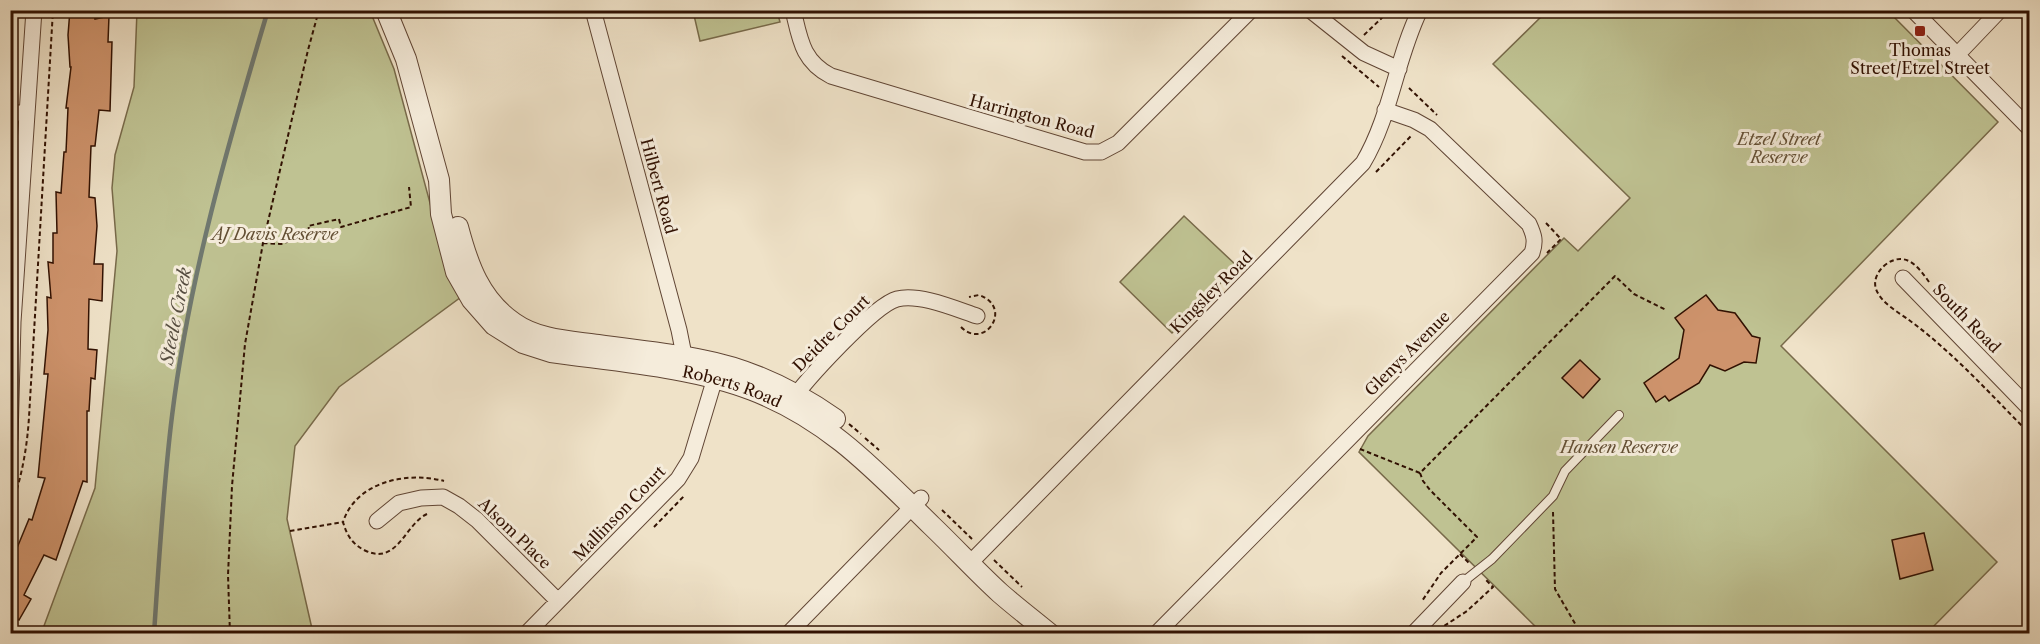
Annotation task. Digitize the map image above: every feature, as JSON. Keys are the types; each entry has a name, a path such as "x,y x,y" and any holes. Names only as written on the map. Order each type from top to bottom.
{"street":[{"path":"10,439 12,322 34,10"},
{"name":"Roberts Road","path":"386,10 406,59 439,180 441,214 456,272 472,300 494,325 523,343 551,352 682,364 717,372 749,388 792,400 917,502 977,555 1000,593 1050,633"},
{"name":"Hilbert Road","path":"593,10 679,330 682,364"},
{"name":"Harrington Road","path":"793,10 808,58 831,76 1085,152 1101,152 1118,143 1256,15"},
{"path":"1310,10 1364,53 1399,69"},
{"name":"Kingsley Road","path":"977,555 1363,163 1373,147 1420,10"},
{"path":"1913,10 2030,129"},
{"path":"1957,55 2001,10"},
{"name":"Glenys Avenue","path":"1156,633 1532,253 1535,243 1529,224 1430,129 1414,120 1385,110"},
{"path":"10,112 27,114"},
{"name":"South Road","path":"1903,278 2030,409"},
{"name":"Deidre Court","path":"792,400 872,313 889,302 915,298 977,316"},
{"name":"Mallinson Court","path":"526,633 678,479 691,458 717,372"},
{"name":"Alsom Place","path":"377,521 399,503 421,498 442,497 459,506 477,520 558,601"},
{"path":"788,633 917,502"},
{"path":"1406,631 1462,582"}],"lane":[{"path":"1462,582 1492,559 1553,495 1565,471 1619,415"}],"path":[{"path":"10,72 14,10"},
{"path":"10,511 19,488 29,427 53,10"},
{"path":"230,633 228,575 232,486 245,344 263,243 319,10"},
{"path":"1256,15 1271,10"},
{"path":"1362,36 1390,10"},
{"path":"263,243 280,244 311,234 308,226 339,219 341,227 411,207 409,188"},
{"path":"958,324 970,334 977,335 995,322 995,308 985,297 979,295 967,298"},
{"path":"1936,340 2030,434"},
{"path":"842,418 884,454"},
{"path":"1418,607 1441,573 1477,537 1430,490 1420,473"},
{"path":"432,512 423,515 416,522 398,546 386,552 373,554 351,541 343,522 347,510 357,498 374,487 393,480 417,477 442,480 452,485"},
{"path":"1553,495 1555,589 1581,633"},
{"path":"940,508 977,555 1026,592"},
{"path":"290,531 343,522"},
{"path":"1394,633 1406,631"}],"green space":[{"name":"AJ Davis Reserve","path":"137,11 370,11 394,69 448,270 461,297 339,387 295,446 287,519 313,633 41,634 95,488 117,251 112,188 115,155 134,87"},
{"path":"693,11 777,11 780,22 700,41"},
{"name":"Hansen Reserve","path":"1547,11 1888,11 1998,122 1781,346 1997,562 1927,633 1542,633 1359,452 1368,436 1564,238 1578,251 1630,198 1493,64"},
{"path":"1184,216 1237,266 1172,333 1120,282"}],"building":[{"path":"70,10 93,10 95,19 109,16 108,42 112,42 110,111 99,110 95,146 91,146 89,197 95,198 97,226 94,264 103,264 102,301 89,299 88,349 97,350 95,379 91,378 89,411 87,411 87,482 83,481 56,560 44,555 24,595 31,599 19,620 10,615 10,544 17,548 29,519 32,520 45,478 38,477 48,374 44,374 48,330 47,297 51,298 48,262 53,263 53,233 57,233 56,192 61,193 64,152 66,152 68,108 66,108 71,67 68,35"},
{"path":"1706,295 1718,310 1735,313 1752,336 1760,338 1756,363 1744,362 1725,371 1710,365 1699,383 1669,401 1665,396 1656,402 1644,383 1679,358 1684,330 1675,318"},
{"path":"1580,360 1600,379 1583,398 1562,378"},
{"path":"1924,533 1933,570 1900,579 1892,540"}],"waterway":[{"name":"Steele Creek","path":"154,634 169,443 179,364 211,212 268,10"}],"place":[{"name":"Thomas Street/Etzel Street","path":"1920,31"}],"park label":[{"name":"Etzel Street Reserve","path":"1779,148"}]}
